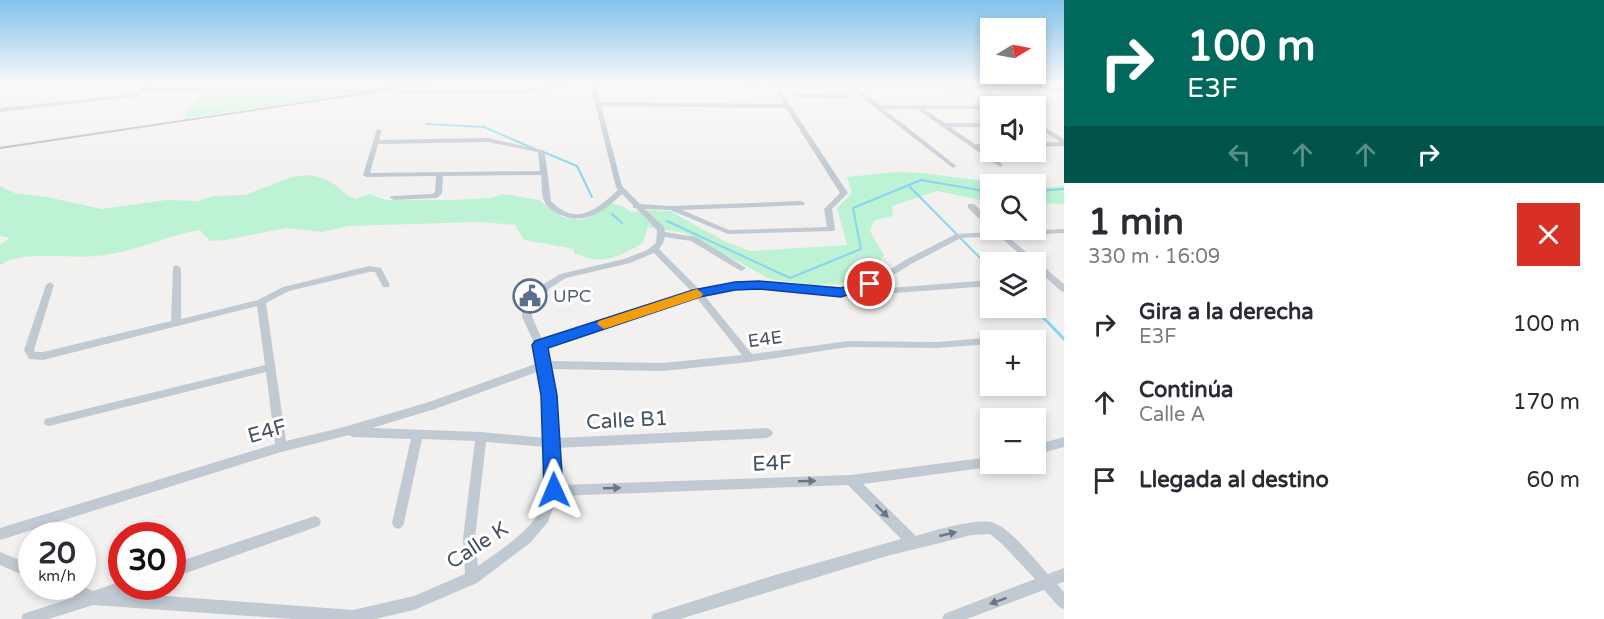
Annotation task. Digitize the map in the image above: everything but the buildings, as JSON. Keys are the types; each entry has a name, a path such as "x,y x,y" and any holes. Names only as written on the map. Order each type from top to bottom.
{"street":[{"path":"600,113 622,191 638,208 698,293 750,358"},
{"path":"671,208 728,232 831,229 828,209 844,193 793,113"},
{"path":"885,113 953,166"},
{"path":"926,113 1000,165"},
{"path":"944,126 980,125"},
{"path":"379,130 366,175 543,173"},
{"path":"1046,131 1064,143"},
{"path":"376,142 488,140 540,151 549,205 566,215 583,218 589,216 603,208 622,191"},
{"path":"1046,144 1064,143"},
{"path":"973,146 980,146"},
{"path":"394,198 435,196 438,193 440,175"},
{"path":"638,208 801,203"},
{"path":"971,206 980,215"},
{"path":"1060,231 1064,238"},
{"path":"841,292 874,283 958,236 980,233"},
{"path":"659,239 693,239 742,268"},
{"name":"Calle K","path":"96,598 349,618 414,603 472,578 536,529 544,519 554,490 553,443 544,365 540,345 527,317 527,312 552,281 643,256 659,239"},
{"path":"1007,240 1021,252"},
{"path":"176,323 177,268"},
{"path":"50,285 29,350 32,356 43,356 261,302 286,288 369,269 378,270 386,285"},
{"path":"1046,273 1064,289"},
{"path":"540,345 698,293 735,286 781,286 841,292 980,284"},
{"path":"261,302 281,447"},
{"name":"E4E","path":"544,365 663,367 750,358 848,344 937,345 980,342"},
{"name":"E4F","path":"0,534 281,447 344,432 502,382 544,365"},
{"path":"49,422 270,366"},
{"name":"Calle B1","path":"344,432 481,437 553,443 768,432"},
{"path":"398,523 417,436"},
{"path":"472,578 470,538 481,437"},
{"path":"1046,447 1064,442"},
{"name":"E4F","path":"554,490 851,480 980,463"},
{"path":"851,480 913,542"},
{"path":"186,566 315,522"},
{"path":"658,619 913,542 983,526 998,532 1064,603"},
{"path":"0,558 18,566"},
{"path":"949,619 1064,575"},
{"path":"28,619 88,600"}],"green space":[{"path":"185,113 222,113 187,118"},
{"path":"895,172 980,180 980,200 937,191 892,206 893,216 875,220 870,231 884,255 871,276 839,284 810,285 770,279 685,233 648,227 643,243 617,256 602,260 574,253 574,249 524,240 515,225 478,222 349,226 322,232 286,228 210,241 200,230 110,254 85,257 32,256 9,260 0,265 0,244 10,238 0,236 0,186 15,193 47,197 102,209 166,200 197,201 215,196 245,195 292,177 310,175 325,179 348,196 356,199 369,194 386,200 450,200 491,198 503,194 539,200 563,217 580,220 590,217 611,203 632,212 670,211 726,242 750,251 847,245 837,208 852,193 847,177"},
{"path":"1064,186 1064,204 1046,203 1046,187"}],"waterway":[{"path":"426,124 484,127 535,149"},
{"path":"541,151 577,166 592,197"},
{"path":"667,221 790,278 861,249 853,208 921,180 980,190"},
{"path":"909,186 980,258"},
{"path":"1046,190 1064,189"},
{"path":"612,214 622,223"},
{"path":"1044,318 1064,339"}],"railway":[{"path":"0,148 235,113"}],"slow traffic":[{"path":"604,324 697,294"}],"place":[{"name":"UPC","path":"530,296"}],"route":[{"path":"554,490 549,395 540,345 698,293 735,286 781,286 841,292 870,284"}]}
